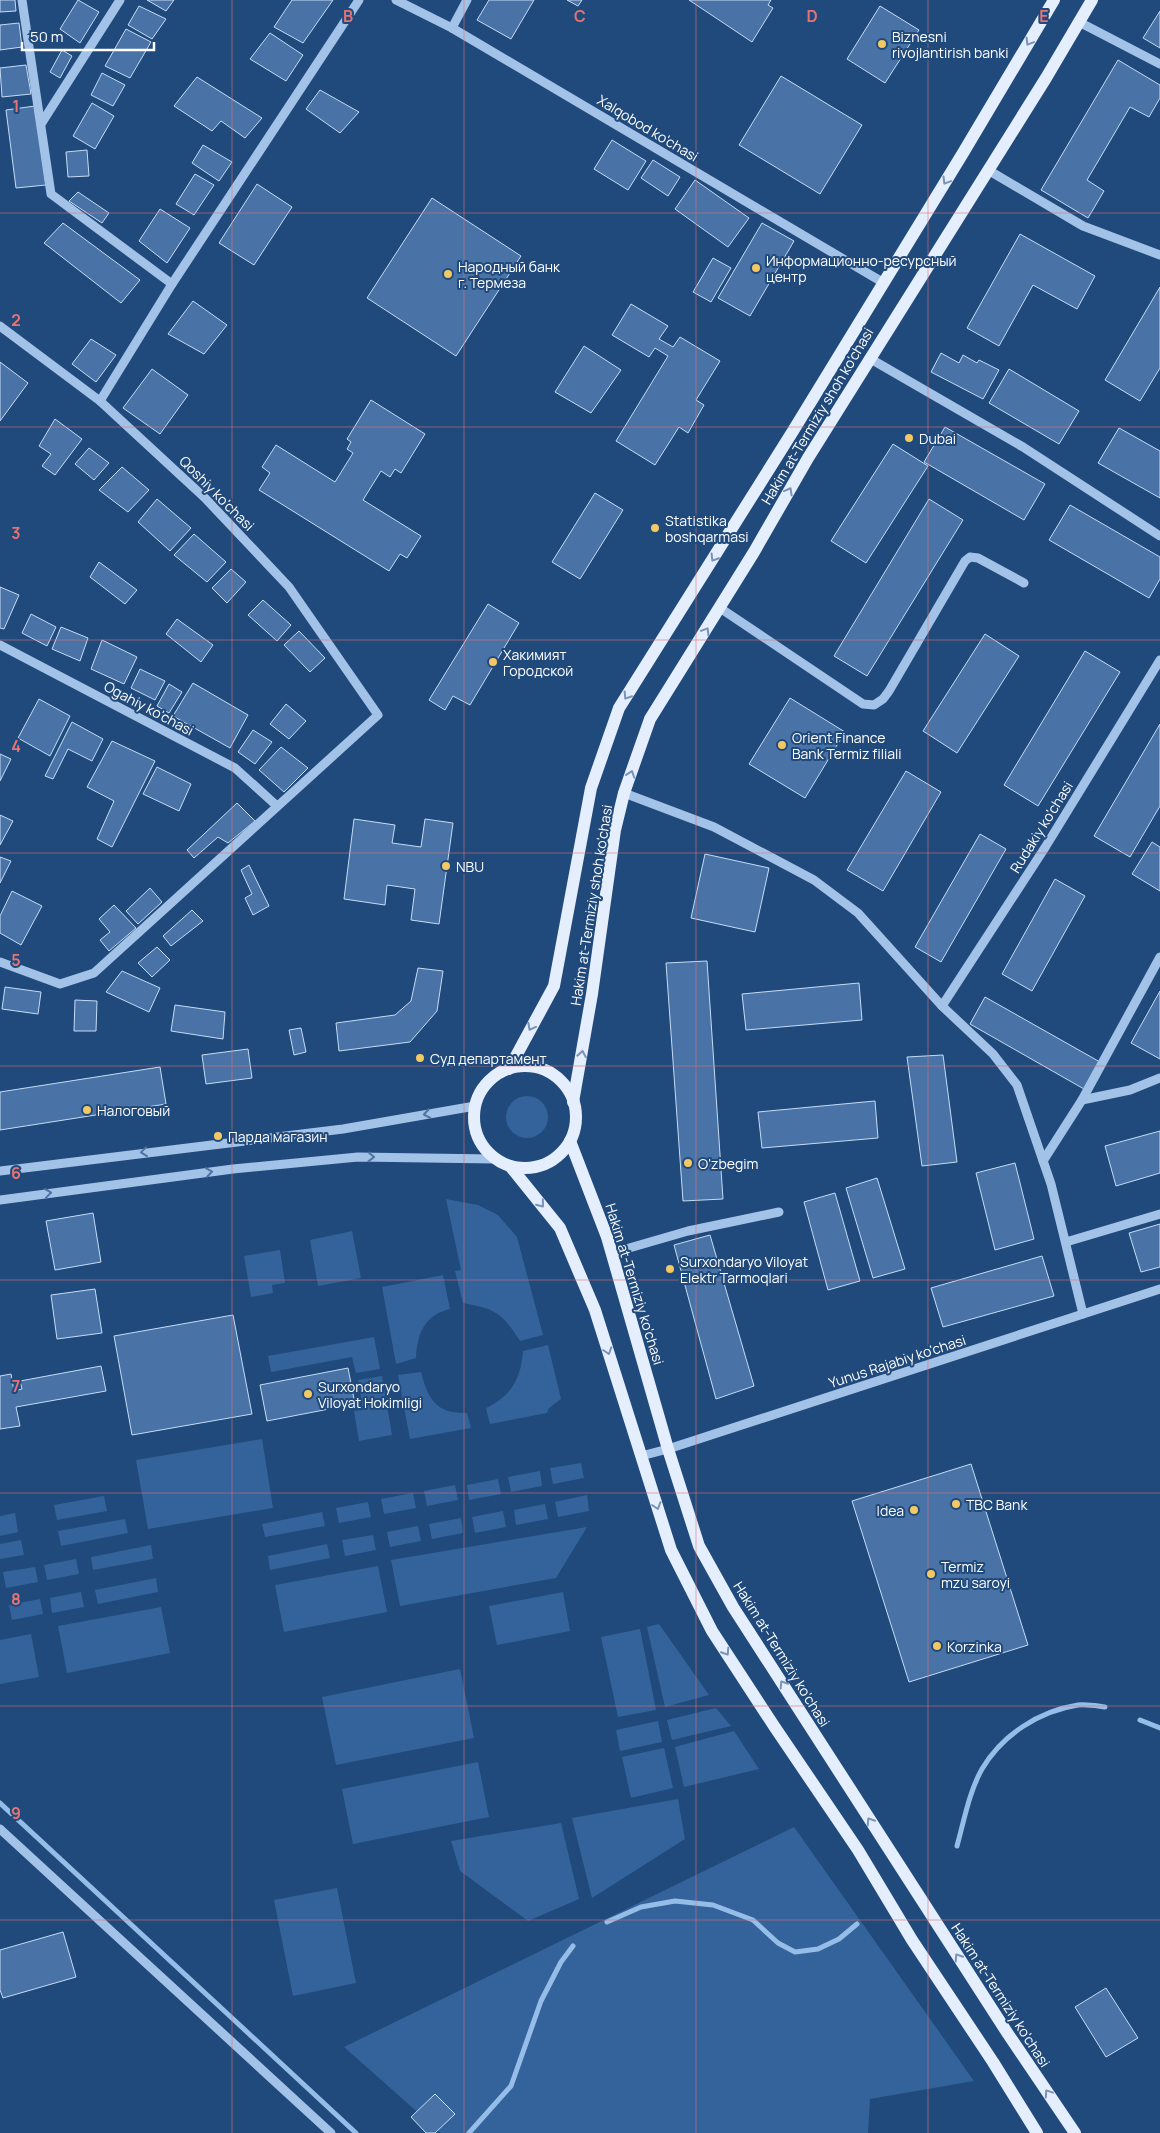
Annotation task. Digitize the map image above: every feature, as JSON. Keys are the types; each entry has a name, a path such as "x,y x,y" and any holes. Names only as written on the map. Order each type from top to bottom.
{"main road":[{"name":"Hakim at-Termiziy shoh ko'chasi","path":"509,1069 554,986 592,788 620,708 884,283 1054,0"},
{"name":"Hakim at-Termiziy shoh ko'chasi","path":"574,1102 592,994 615,830 624,793 650,719 720,608 869,358 988,170 1092,0"},
{"path":"525,1066 541,1069 555,1076 566,1088 574,1102 575,1122 570,1141 560,1155 545,1164 528,1168 510,1166 494,1159 484,1148 477,1135 473,1120 475,1106 482,1090 493,1077 509,1069 525,1066"},
{"name":"Hakim at-Termiziy ko'chasi","path":"570,1141 612,1253 668,1449 699,1546 733,1607 1002,2026 1076,2133"},
{"path":"510,1166 560,1228 595,1310 671,1550 712,1631 858,1850 912,1940 993,2062 1037,2133"}],"street":[{"path":"22,0 51,194 172,284"},
{"path":"41,124 120,0"},
{"path":"100,401 172,284 359,0"},
{"name":"Xalqobod ko'chasi","path":"396,0 452,28 884,283"},
{"path":"452,28 467,0"},
{"path":"1079,22 1160,64"},
{"path":"988,170 1083,226 1160,255"},
{"name":"Qoshiy ko'chasi","path":"0,326 100,401 205,498 289,587 378,715 277,806"},
{"path":"869,358 1023,447 1160,536"},
{"path":"720,608 863,704 874,705 883,699 889,691 965,561 970,557 978,558 1024,583"},
{"name":"Ogahiy ko'chasi","path":"0,645 235,768 277,806"},
{"name":"Rudakiy ko'chasi","path":"942,1006 1046,846 1160,660"},
{"path":"624,793 714,827 814,880 858,913 942,1006 993,1054 1017,1085 1043,1161 1066,1242 1083,1314"},
{"path":"0,962 60,984 94,973 277,806"},
{"path":"1043,1161 1082,1100 1160,957"},
{"path":"1082,1100 1130,1090 1160,1078"},
{"path":"0,1171 343,1129 475,1106"},
{"path":"0,1200 233,1169 358,1157 494,1159"},
{"path":"612,1253 688,1231 780,1212"},
{"path":"1066,1242 1160,1214"},
{"name":"Yunus Rajabiy ko'chasi","path":"641,1456 668,1449 1160,1289"},
{"path":"0,1829 331,2133"}],"shaded area":[{"path":"527,1096 542,1102 548,1117 542,1132 527,1138 512,1132 506,1117 512,1102"},
{"path":"446,1199 478,1205 498,1215 517,1237 543,1335 520,1341 503,1318 491,1310 463,1303 455,1271 461,1270"},
{"path":"352,1231 361,1278 318,1286 310,1240"},
{"path":"280,1250 285,1283 272,1285 273,1293 251,1297 244,1256"},
{"path":"443,1275 450,1309 434,1316 424,1326 418,1341 416,1358 396,1364 382,1287"},
{"path":"374,1337 380,1369 356,1373 352,1357 271,1372 268,1356"},
{"path":"548,1345 561,1399 549,1408 547,1413 490,1424 486,1408 502,1398 513,1385 520,1370 523,1351"},
{"path":"421,1372 430,1397 435,1403 448,1411 467,1413 471,1428 410,1439 398,1375"},
{"path":"382,1376 392,1435 359,1441 354,1411 363,1410 358,1380"},
{"path":"262,1439 273,1508 148,1529 136,1460"},
{"path":"581,1463 584,1478 553,1484 550,1468"},
{"path":"540,1471 542,1486 511,1492 508,1477"},
{"path":"498,1479 501,1494 469,1500 467,1485"},
{"path":"455,1485 458,1500 427,1506 424,1491"},
{"path":"413,1493 416,1508 384,1514 381,1499"},
{"path":"587,1495 589,1511 558,1517 555,1502"},
{"path":"104,1496 107,1511 57,1520 54,1505"},
{"path":"368,1502 371,1517 339,1523 336,1508"},
{"path":"545,1504 548,1519 516,1525 514,1510"},
{"path":"503,1511 506,1527 475,1533 472,1517"},
{"path":"322,1512 325,1526 265,1537 262,1524"},
{"path":"15,1513 18,1532 0,1536 0,1516"},
{"path":"461,1518 463,1533 432,1539 429,1524"},
{"path":"125,1519 128,1533 61,1546 58,1531"},
{"path":"418,1526 421,1541 390,1547 387,1532"},
{"path":"587,1527 556,1578 400,1606 391,1560"},
{"path":"373,1535 376,1550 345,1556 342,1540"},
{"path":"21,1540 24,1555 0,1559 0,1544"},
{"path":"327,1544 330,1558 270,1570 268,1556"},
{"path":"151,1545 153,1559 93,1570 91,1557"},
{"path":"76,1559 79,1574 47,1580 44,1565"},
{"path":"378,1566 387,1612 284,1632 275,1585"},
{"path":"35,1567 38,1582 6,1588 3,1572"},
{"path":"156,1578 158,1592 98,1604 95,1590"},
{"path":"81,1592 84,1607 52,1613 50,1598"},
{"path":"563,1592 570,1631 497,1645 489,1606"},
{"path":"40,1599 43,1614 12,1620 9,1605"},
{"path":"161,1607 170,1653 67,1673 58,1626"},
{"path":"659,1624 709,1695 665,1707 647,1627"},
{"path":"640,1629 656,1710 618,1717 601,1637"},
{"path":"31,1634 39,1677 0,1684 0,1640"},
{"path":"460,1669 474,1738 336,1765 322,1697"},
{"path":"716,1708 731,1726 672,1740 667,1720"},
{"path":"658,1721 662,1742 620,1751 616,1730"},
{"path":"734,1731 759,1769 684,1787 675,1747"},
{"path":"664,1748 673,1788 631,1798 622,1757"},
{"path":"478,1762 489,1817 353,1844 342,1789"},
{"path":"678,1799 685,1839 592,1898 572,1818"},
{"path":"561,1823 579,1899 528,1921 460,1871 451,1841"},
{"path":"794,1827 974,2081 870,2099 868,2133 441,2133 344,2047"},
{"path":"337,1888 356,1983 293,1996 274,1900"}],"building":[{"path":"0,0 15,0 16,11 0,12"},
{"path":"78,0 99,12 80,43 60,29"},
{"path":"147,0 174,0 166,11"},
{"path":"292,0 333,0 303,43 274,27"},
{"path":"489,0 534,0 511,39 477,20"},
{"path":"567,0 582,0 578,6"},
{"path":"689,0 771,0 768,5 773,8 752,42"},
{"path":"139,6 166,19 152,39 128,25"},
{"path":"880,6 919,30 885,83 847,59"},
{"path":"1160,11 1160,48 1143,38"},
{"path":"19,23 22,47 0,50 0,25"},
{"path":"126,29 151,42 130,78 105,66"},
{"path":"270,33 303,55 286,81 250,59"},
{"path":"62,50 72,56 60,78 50,72"},
{"path":"1118,60 1160,85 1160,98 1149,117 1130,107 1087,180 1104,191 1088,218 1041,190"},
{"path":"26,65 31,94 2,97 0,68"},
{"path":"102,73 125,85 113,106 91,95"},
{"path":"781,76 862,125 820,194 739,145"},
{"path":"197,77 262,118 245,138 221,121 212,131 174,106"},
{"path":"320,90 359,112 340,133 306,109"},
{"path":"92,103 114,116 95,149 73,136"},
{"path":"35,106 46,185 16,188 6,110"},
{"path":"612,140 646,161 628,190 594,169"},
{"path":"203,145 232,162 219,181 192,163"},
{"path":"87,150 89,176 68,177 66,152"},
{"path":"653,160 680,177 668,196 641,178"},
{"path":"195,174 214,185 194,215 176,204"},
{"path":"695,180 749,218 728,247 675,209"},
{"path":"257,184 292,207 254,265 219,243"},
{"path":"78,192 109,213 102,223 69,201"},
{"path":"432,198 521,256 456,356 367,298"},
{"path":"160,209 190,228 167,263 139,241"},
{"path":"63,223 140,280 121,303 44,243"},
{"path":"762,223 794,241 750,316 718,298"},
{"path":"1020,234 1095,276 1077,309 1033,285 999,346 967,328"},
{"path":"713,258 731,268 711,302 693,292"},
{"path":"1160,287 1160,368 1140,401 1105,380"},
{"path":"193,301 227,325 204,354 168,334"},
{"path":"631,304 668,326 659,339 673,347 680,337 720,361 696,400 704,405 688,433 679,427 655,465 616,441 668,356 655,348 649,357 612,335"},
{"path":"91,339 116,355 96,382 72,364"},
{"path":"584,346 621,370 591,413 555,392"},
{"path":"941,353 959,363 963,355 977,363 979,360 999,370 983,399 931,372"},
{"path":"0,362 28,383 0,421"},
{"path":"152,369 188,395 160,434 123,408"},
{"path":"1009,369 1079,411 1059,444 989,403"},
{"path":"371,400 425,434 401,473 395,469 390,477 381,471 363,500 421,536 407,558 400,554 389,571 259,490 270,473 262,467 276,445 335,482 353,453 347,449 351,442 347,439"},
{"path":"55,419 82,439 55,475 42,466 51,454 39,446"},
{"path":"945,427 1045,484 1024,520 924,462"},
{"path":"1119,428 1160,451 1160,498 1098,463"},
{"path":"893,444 928,466 866,563 831,541"},
{"path":"89,448 109,463 94,480 75,464"},
{"path":"122,467 149,490 128,512 99,490"},
{"path":"595,493 623,510 580,579 552,562"},
{"path":"157,499 191,528 170,551 138,522"},
{"path":"929,499 963,520 867,676 834,656"},
{"path":"1070,505 1160,557 1160,579 1149,598 1049,540"},
{"path":"194,534 226,562 207,582 174,555"},
{"path":"99,562 137,590 125,604 90,577"},
{"path":"231,569 246,582 227,603 212,588"},
{"path":"0,587 19,595 4,629 0,628"},
{"path":"263,600 291,625 277,641 248,615"},
{"path":"488,604 519,623 470,705 453,696 445,710 429,700"},
{"path":"31,614 56,627 47,646 22,633"},
{"path":"177,619 213,645 201,662 166,634"},
{"path":"61,627 88,638 80,661 52,649"},
{"path":"299,631 325,658 310,672 284,645"},
{"path":"985,634 1019,656 957,753 923,731"},
{"path":"102,640 137,657 124,684 91,669"},
{"path":"1085,651 1120,672 1038,806 1004,785"},
{"path":"140,669 165,681 155,700 131,688"},
{"path":"193,683 248,715 230,748 173,716"},
{"path":"169,684 182,692 169,713 157,706"},
{"path":"790,698 845,732 805,798 749,764"},
{"path":"39,699 70,716 50,756 18,738"},
{"path":"286,704 306,721 289,739 270,724"},
{"path":"72,722 103,739 92,761 68,749 53,779 45,776"},
{"path":"1160,724 1160,806 1130,857 1094,836"},
{"path":"253,730 272,742 255,764 238,752"},
{"path":"112,741 155,761 112,847 97,839 114,801 87,787"},
{"path":"281,747 308,768 284,792 259,770"},
{"path":"0,754 11,759 0,781"},
{"path":"157,767 191,784 179,811 143,794"},
{"path":"906,771 941,792 883,891 847,870"},
{"path":"237,803 255,821 228,843 218,837 194,858 187,850"},
{"path":"0,815 13,821 0,845"},
{"path":"354,819 395,825 392,843 421,847 425,819 453,823 439,924 411,920 415,889 387,885 385,905 344,899"},
{"path":"980,834 1006,849 941,962 915,947"},
{"path":"1152,842 1160,847 1160,891 1132,874"},
{"path":"705,854 769,868 755,932 691,918"},
{"path":"0,857 11,861 0,883"},
{"path":"249,865 269,906 253,915 245,898 252,894 241,870"},
{"path":"1055,879 1085,896 1032,991 1002,974"},
{"path":"150,888 162,902 138,924 126,911"},
{"path":"12,891 42,906 21,945 0,933 0,916"},
{"path":"114,905 136,928 109,951 100,940 110,932 99,919"},
{"path":"192,910 203,921 171,946 163,936"},
{"path":"157,947 170,960 152,977 138,963"},
{"path":"707,961 723,1199 683,1201 666,963"},
{"path":"418,968 443,971 437,1011 410,1042 339,1051 336,1023 395,1015 411,1001"},
{"path":"122,971 160,988 149,1012 106,992"},
{"path":"859,983 862,1020 746,1030 742,994"},
{"path":"5,987 41,992 38,1014 2,1009"},
{"path":"1160,991 1160,1059 1131,1043"},
{"path":"985,997 1100,1062 1084,1089 970,1024"},
{"path":"75,1000 97,1001 96,1031 74,1031"},
{"path":"175,1005 225,1012 223,1039 171,1031"},
{"path":"301,1028 306,1052 294,1055 289,1030"},
{"path":"248,1049 252,1078 206,1084 202,1055"},
{"path":"943,1055 957,1162 922,1166 907,1057"},
{"path":"160,1067 166,1104 0,1130 0,1092"},
{"path":"875,1101 878,1138 762,1148 758,1112"},
{"path":"1160,1131 1160,1173 1116,1186 1105,1146"},
{"path":"1015,1163 1034,1239 995,1250 976,1173"},
{"path":"877,1178 905,1269 873,1278 846,1188"},
{"path":"835,1193 860,1281 828,1290 804,1202"},
{"path":"93,1213 101,1262 55,1270 46,1221"},
{"path":"1160,1224 1160,1267 1141,1272 1129,1233"},
{"path":"710,1235 754,1386 716,1399 674,1245"},
{"path":"1042,1256 1054,1296 943,1327 931,1288"},
{"path":"95,1289 102,1333 57,1339 51,1295"},
{"path":"233,1315 252,1414 132,1435 114,1336"},
{"path":"101,1366 106,1391 16,1407 20,1426 0,1429 0,1376 11,1374 14,1391 22,1389 20,1381"},
{"name":"Surxondaryo Viloyat Hokimligi","path":"348,1368 355,1404 267,1421 260,1385"},
{"path":"971,1464 1028,1645 909,1682 852,1501"},
{"path":"63,1932 76,1977 3,1998 0,1990 0,1950"},
{"path":"1106,1988 1138,2038 1106,2057 1075,2007"},
{"path":"435,2094 455,2114 435,2133 426,2133 411,2117"}],"waterway":[{"path":"957,1846 977,1778 1000,1745 1023,1726 1049,1713 1078,1705 1105,1707"},
{"path":"1140,1720 1160,1728"},
{"path":"0,1803 356,2133"},
{"path":"607,1922 641,1907 675,1901 713,1905 753,1920 778,1943 795,1952 818,1949 839,1939 857,1924"},
{"path":"469,2133 511,2086 541,2001 561,1962 573,1946"}],"place":[{"name":"Biznesni rivojlantirish banki","path":"882,44"},
{"name":"Информационно-ресурсный центр","path":"756,268"},
{"name":"Народный банк г. Термеза","path":"448,274"},
{"name":"Dubai","path":"909,438"},
{"name":"Statistika boshqarmasi","path":"655,528"},
{"name":"Хакимият Городской","path":"493,662"},
{"name":"Orient Finance Bank Termiz filiali","path":"782,745"},
{"name":"NBU","path":"446,866"},
{"name":"Суд департамент","path":"420,1058"},
{"name":"Налоговый","path":"87,1110"},
{"name":"Парда магазин","path":"218,1136"},
{"name":"O'zbegim","path":"688,1163"},
{"name":"Surxondaryo Viloyat Elektr Tarmoqlari","path":"670,1269"},
{"name":"Surxondaryo Viloyat Hokimligi","path":"308,1394"},
{"name":"TBC Bank","path":"956,1504"},
{"name":"Idea","path":"914,1510"},
{"name":"Termiz mzu saroyi","path":"931,1574"},
{"name":"Korzinka","path":"937,1646"}]}
